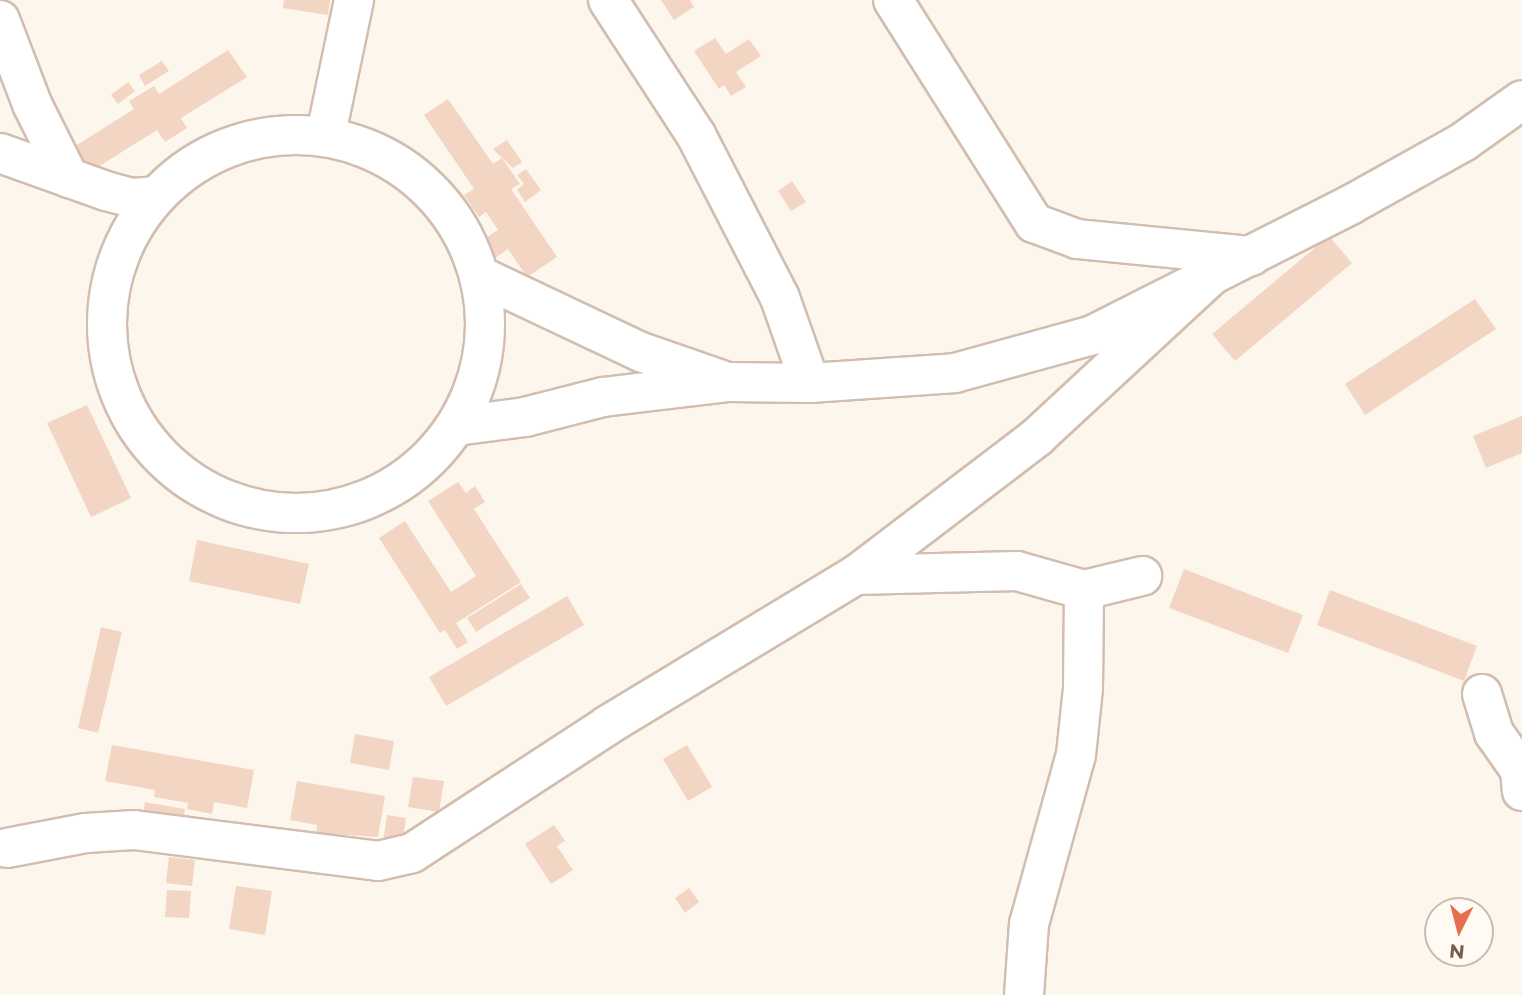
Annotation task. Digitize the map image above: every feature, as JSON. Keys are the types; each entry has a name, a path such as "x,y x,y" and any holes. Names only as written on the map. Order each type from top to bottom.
{"street":[{"path":"326,134 354,0"},
{"path":"608,0 696,135 780,298 810,383"},
{"path":"893,0 1034,223 1077,239 1251,256"},
{"path":"0,20 32,104 69,178"},
{"path":"456,426 525,418 603,397 729,382 810,383 955,373 1093,335 1251,256 1462,142 1522,100"},
{"path":"264,134 326,134 385,154 435,195 469,247 480,276 482,338 477,369 456,426 413,472 357,504 327,512 264,513 215,497 180,475 134,421 114,373 109,342 114,279 136,221 155,196 204,158 264,134"},
{"path":"0,153 133,198 155,196"},
{"path":"480,276 641,352 729,382"},
{"path":"7,848 86,833 134,831 379,861 412,853 608,725 856,575 1037,437 1211,276"},
{"path":"856,575 1017,572 1084,590 1143,576"},
{"path":"1024,995 1029,924 1076,755 1083,688 1084,590"},
{"path":"1482,694 1494,733 1520,770 1522,791"}],"building":[{"path":"284,0 330,0 328,15 283,8"},
{"path":"661,0 690,0 694,7 674,20"},
{"path":"715,38 726,54 749,39 761,56 736,72 746,87 731,96 724,85 719,89 694,51"},
{"path":"228,50 247,77 181,118 187,128 165,142 157,130 85,175 69,150 134,109 129,101 154,86 159,94"},
{"path":"162,61 169,71 145,86 139,75"},
{"path":"128,82 135,91 118,104 111,95"},
{"path":"448,99 493,164 502,158 520,184 511,189 557,257 527,277 508,249 494,259 481,241 498,230 486,212 479,217 464,195 474,189 424,115"},
{"path":"507,140 522,162 513,168 493,149"},
{"path":"526,169 541,190 525,202 517,190 524,184 517,175"},
{"path":"792,181 806,202 791,211 778,191"},
{"path":"1329,236 1352,263 1235,361 1212,334"},
{"path":"1475,299 1496,329 1365,415 1345,384"},
{"path":"87,405 131,498 91,517 47,423"},
{"path":"1522,416 1522,453 1486,468 1473,436"},
{"path":"458,482 466,493 475,486 485,502 474,509 521,582 456,623 468,642 457,649 445,630 440,633 379,538 405,521 451,592 476,576 428,501"},
{"path":"197,540 309,564 300,604 189,581"},
{"path":"1184,569 1303,615 1288,653 1169,608"},
{"path":"521,584 530,598 476,632 467,618"},
{"path":"1330,590 1477,646 1464,681 1317,625"},
{"path":"567,596 584,625 446,706 429,677"},
{"path":"101,627 122,632 98,733 78,728"},
{"path":"355,734 394,741 389,770 350,763"},
{"path":"112,745 254,770 247,808 214,802 212,814 187,809 188,803 154,797 155,790 105,781"},
{"path":"687,745 712,787 688,801 663,759"},
{"path":"413,777 444,781 439,812 408,807"},
{"path":"297,781 385,796 378,837 316,833 317,825 290,820"},
{"path":"145,802 185,809 183,822 143,815"},
{"path":"387,815 406,818 402,845 383,842"},
{"path":"554,825 565,841 557,846 573,870 551,884 525,844"},
{"path":"169,857 195,860 192,886 166,883"},
{"path":"236,886 272,891 265,935 229,929"},
{"path":"689,888 699,902 685,913 675,898"},
{"path":"167,890 191,891 189,918 165,917"}]}
